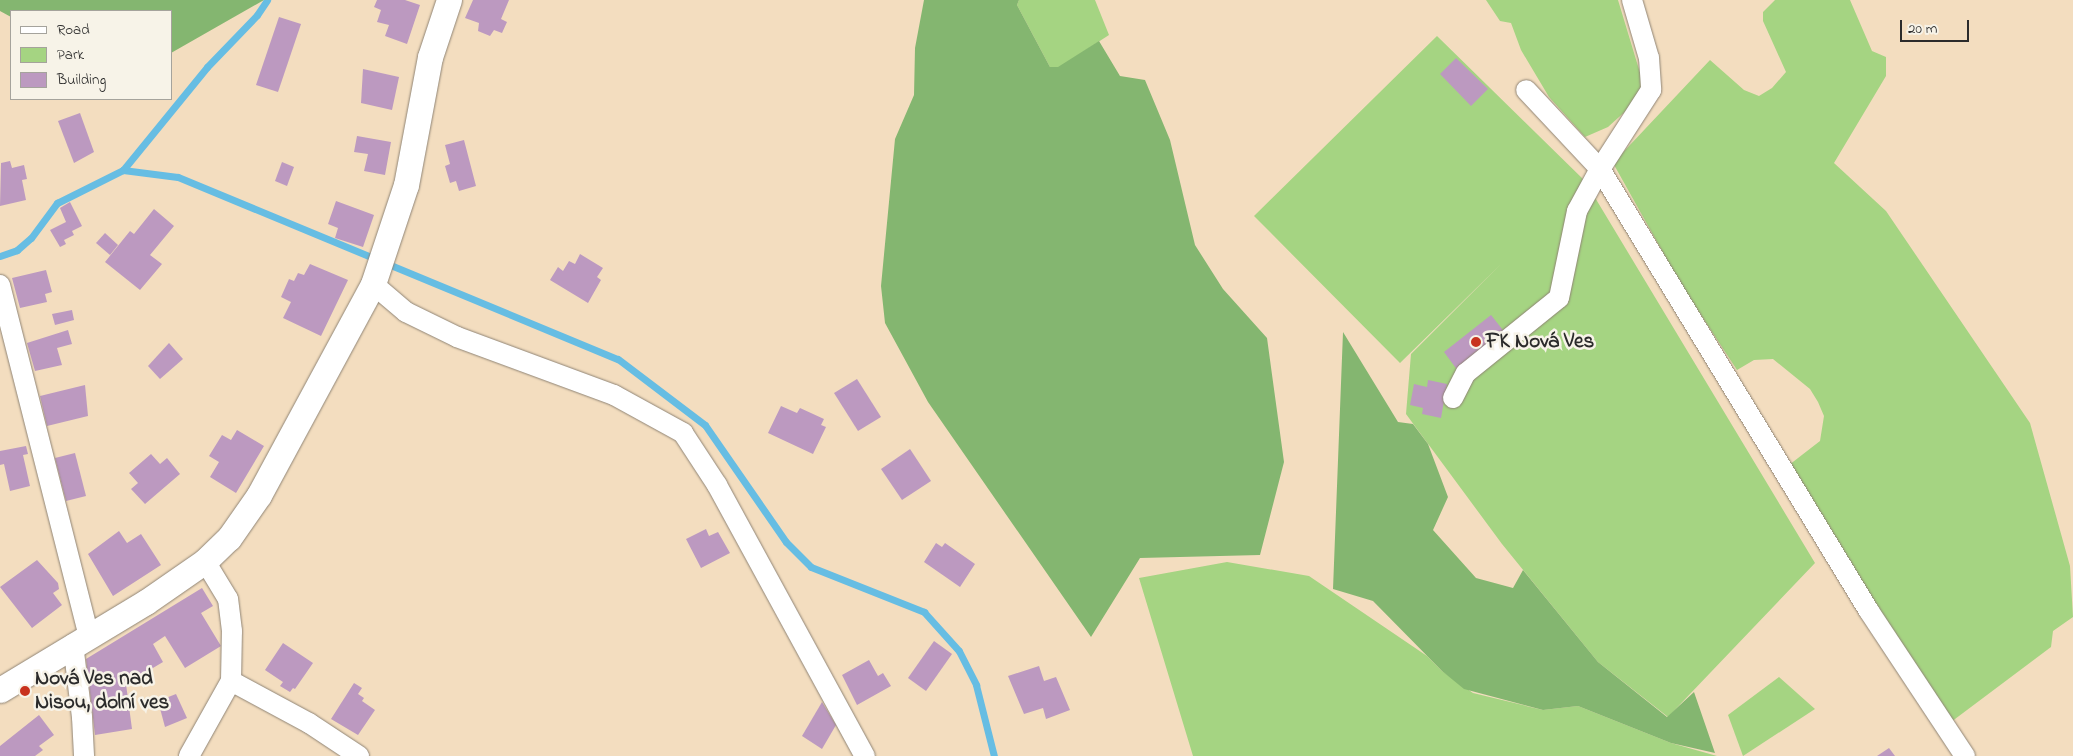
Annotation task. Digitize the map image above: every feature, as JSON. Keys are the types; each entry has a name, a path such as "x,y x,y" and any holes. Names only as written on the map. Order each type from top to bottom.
{"street":[{"path":"0,690 81,639 146,602 205,561 229,538 259,495 373,284 406,185 430,57 449,0"},
{"path":"1454,398 1466,373 1559,298 1578,211 1600,169 1651,90 1649,58 1632,0"},
{"path":"1526,90 1600,169 1869,611 1965,756"},
{"path":"373,284 406,312 457,338 614,395 683,433 717,485 865,756"},
{"path":"0,285 81,639 84,756"},
{"path":"189,756 231,680 232,631 228,599 205,561"},
{"path":"231,680 309,722 359,756"}],"green space":[{"path":"0,0 264,0 172,52 172,10 10,10 10,16 0,11"},
{"path":"924,0 1019,0 1017,5 1050,67 1058,67 1099,41 1120,76 1145,80 1170,140 1195,245 1223,289 1267,338 1284,462 1260,555 1140,558 1091,637 928,402 885,323 881,286 895,139 914,95 915,48"},
{"path":"1019,0 1095,0 1109,35 1058,68 1050,67 1017,5"},
{"path":"1486,0 1618,0 1641,76 1640,98 1608,127 1585,137 1549,97 1521,50 1511,23 1500,21"},
{"path":"1775,0 1850,0 1872,51 1886,57 1886,76 1834,163 1886,211 2030,423 2070,566 2073,617 2053,631 2051,647 1947,725 1789,465 1820,441 1824,416 1818,402 1810,389 1773,359 1754,360 1737,370 1680,283 1613,163 1710,60 1744,90 1759,96 1772,88 1786,72 1763,21 1763,12"},
{"path":"1437,36 1585,181 1815,563 1668,717 1598,662 1502,544 1406,414 1411,354 1501,264 1400,363 1254,216"},
{"path":"1343,332 1398,422 1413,424 1428,444 1448,497 1433,530 1476,578 1513,588 1523,570 1598,662 1667,717 1694,692 1715,753 1671,743 1578,706 1543,710 1464,689 1442,671 1373,601 1333,589"},
{"path":"1227,562 1309,576 1427,656 1442,671 1473,693 1543,710 1578,706 1671,743 1717,756 1193,756 1139,578"},
{"path":"1779,677 1815,709 1743,756 1728,715"}],"building":[{"path":"377,0 405,0 420,5 407,44 385,36 389,25 377,22 381,10 374,7"},
{"path":"473,0 509,0 501,19 507,22 502,33 494,30 490,36 478,31 479,23 465,18"},
{"path":"279,17 301,24 278,92 256,85"},
{"path":"1456,58 1488,89 1471,106 1440,74"},
{"path":"363,69 399,77 392,110 361,103"},
{"path":"80,113 94,152 74,163 58,121"},
{"path":"357,136 391,142 385,175 364,171 368,154 354,152"},
{"path":"464,140 476,186 459,191 456,181 450,183 445,166 450,164 445,145"},
{"path":"10,161 12,168 24,165 27,179 22,180 26,200 0,206 1,163"},
{"path":"282,162 294,167 287,186 275,181"},
{"path":"336,201 374,215 363,247 335,238 338,228 328,224"},
{"path":"70,202 82,226 72,231 74,235 64,240 66,244 60,247 50,230 66,222 60,208"},
{"path":"154,209 174,226 150,255 162,264 140,290 105,262 130,231 134,234"},
{"path":"105,233 118,245 110,255 96,243"},
{"path":"580,254 603,268 597,277 601,280 588,303 550,280 558,267 563,271 569,261 575,264"},
{"path":"310,264 348,280 321,336 283,318 291,302 281,297 289,279 294,281 298,273 304,275"},
{"path":"46,270 52,292 45,294 47,302 20,308 12,278"},
{"path":"72,310 74,320 55,325 52,314"},
{"name":"FK Nová Ves","path":"1491,315 1506,334 1458,371 1444,352"},
{"path":"68,330 72,344 57,348 62,365 35,371 27,343"},
{"path":"169,343 183,359 160,379 148,366"},
{"path":"857,379 881,417 858,431 834,393"},
{"path":"1428,380 1447,384 1441,418 1422,414 1423,408 1410,405 1414,384 1427,387"},
{"path":"85,385 88,416 47,426 40,396"},
{"path":"781,406 797,413 800,408 824,419 821,425 826,427 813,454 768,433"},
{"path":"237,430 264,446 236,493 210,477 219,462 209,456 222,435 231,440"},
{"path":"26,446 28,454 23,455 30,486 10,491 4,464 0,465 0,451"},
{"path":"910,449 931,481 902,500 881,469"},
{"path":"75,453 86,496 66,501 55,458"},
{"path":"151,454 160,464 167,458 180,474 145,504 131,489 138,483 129,473"},
{"path":"706,529 709,536 718,532 730,553 701,568 686,539"},
{"path":"119,531 127,543 141,534 161,565 113,596 88,554"},
{"path":"936,543 942,547 945,543 975,564 960,587 924,562"},
{"path":"37,560 58,583 59,589 53,593 62,605 32,628 0,587"},
{"path":"202,588 213,606 201,613 221,646 185,668 165,636 153,644 163,662 126,684 132,729 95,735 86,659"},
{"path":"934,641 952,654 926,691 908,678"},
{"path":"283,643 313,663 295,689 293,688 290,692 280,686 283,682 265,670"},
{"path":"869,660 878,676 883,673 891,686 857,705 842,675"},
{"path":"1039,666 1044,681 1056,677 1070,710 1046,719 1043,708 1024,714 1008,676"},
{"path":"354,683 362,688 358,694 364,698 362,701 375,710 358,735 331,719"},
{"path":"176,694 187,718 165,727 158,701"},
{"path":"822,702 836,725 822,749 802,736"},
{"path":"39,715 54,735 39,746 43,750 35,756 0,756 0,746"},
{"path":"1889,748 1895,756 1877,756"}],"waterway":[{"path":"0,256 17,250 31,238 57,203 123,170 207,67 257,15 267,0"},
{"path":"123,170 178,177 618,359 705,425 786,542 811,567 924,612 959,651 976,685 994,756"}],"place":[{"name":"FK Nová Ves","path":"1476,342"},
{"name":"Nová Ves nad Nisou, dolní ves","path":"25,691"}]}
